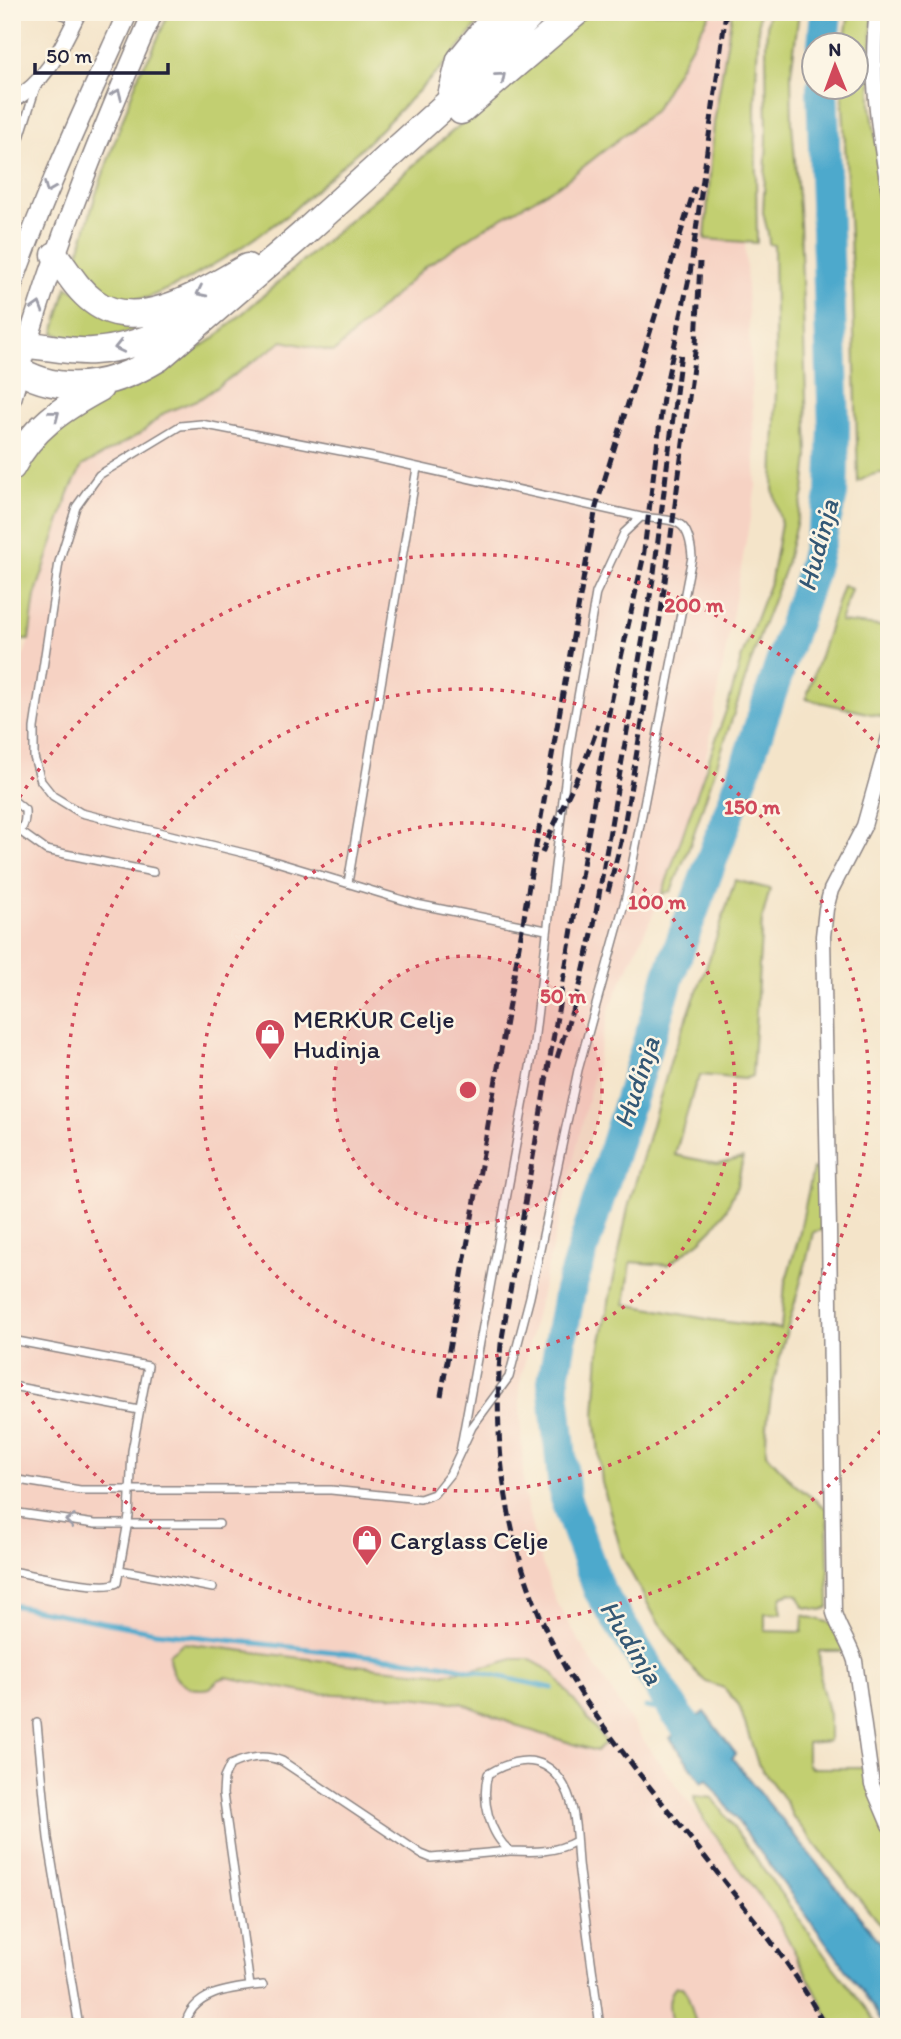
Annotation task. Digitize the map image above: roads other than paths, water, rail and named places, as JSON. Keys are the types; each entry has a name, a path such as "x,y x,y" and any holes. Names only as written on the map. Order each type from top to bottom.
{"highway":[{"path":"449,102 460,60 499,12"},
{"path":"18,357 37,379 61,386 82,386 114,380 134,373 159,358 303,234 449,102 534,12"},
{"path":"424,125 455,116 577,12"},
{"path":"55,255 78,288 93,302 108,310 140,314 173,306 303,234"},
{"path":"18,357 120,348 207,317"},
{"path":"12,467 20,451 38,428 70,404 114,380"}],"main road":[{"path":"12,286 75,125 128,12"},
{"path":"12,397 18,357 55,255 100,133 153,12"}],"street":[{"path":"877,12 873,68 889,193"},
{"path":"12,101 37,83 56,58 77,15"},
{"path":"889,737 864,826 831,890 822,936 830,1228 834,1613 851,1646 855,1661 872,1785 889,1825"}],"lane":[{"path":"54,12 77,15"},
{"path":"12,163 37,83"},
{"path":"12,1479 79,1490 331,1490 420,1499 434,1494 450,1474 472,1427 509,1377 530,1297 578,1070 626,897 692,557 691,538 681,524 674,520 641,517 201,424 180,426 99,475 76,507 59,562 34,738 34,757 41,782 53,796 81,813 260,857 416,904 546,930"},
{"path":"348,883 418,468"},
{"path":"460,1452 533,1051 569,749 596,593 624,533 641,517"},
{"path":"12,799 24,810 26,822 21,832 12,839"},
{"path":"21,832 46,850 153,872"},
{"path":"12,1340 148,1366 132,1451 131,1490 117,1583 111,1586 12,1571"},
{"path":"12,1386 139,1410"},
{"path":"12,1512 94,1524 219,1524"},
{"path":"120,1570 214,1588"},
{"path":"37,1723 48,1838 79,2027"},
{"path":"250,1986 223,1794 224,1778 230,1765 245,1759 270,1756 282,1760 421,1854 431,1858 510,1851 539,1852 562,1848 576,1841"},
{"path":"510,1851 495,1835 484,1787 488,1774 502,1765 532,1761 559,1777 569,1794 574,1812 600,2027"},
{"path":"185,2027 185,2022 200,2000 225,1990 263,1985"}],"water":[{"path":"704,1712 736,1754 732,1758 889,1953 889,2027 884,2027 874,2008 707,1779 702,1782 670,1738"}],"waterway":[{"name":"Hudinja","path":"824,32 826,12"},
{"name":"Hudinja","path":"711,1758 676,1713 599,1590 565,1498 553,1382 570,1290 670,973 743,775 811,575 832,494 834,427 822,102"},
{"path":"12,1605 156,1632 442,1664 552,1688"},
{"path":"646,1707 676,1713"}],"railway":[{"path":"726,12 690,274 663,398 643,559 610,707 501,1344 499,1439 504,1487 526,1579 564,1666 621,1750 776,1948 825,2027"},
{"path":"525,908 596,507 695,187"},
{"path":"608,892 622,838 661,612 696,344 700,262"},
{"path":"557,1058 580,986 593,930 654,573 681,352"},
{"path":"542,853 586,758 598,725"},
{"path":"441,1396 527,900"}],"place":[{"name":"MERKUR Celje Hudinja","path":"270,1061"},
{"name":"Carglass Celje","path":"367,1567"}]}
